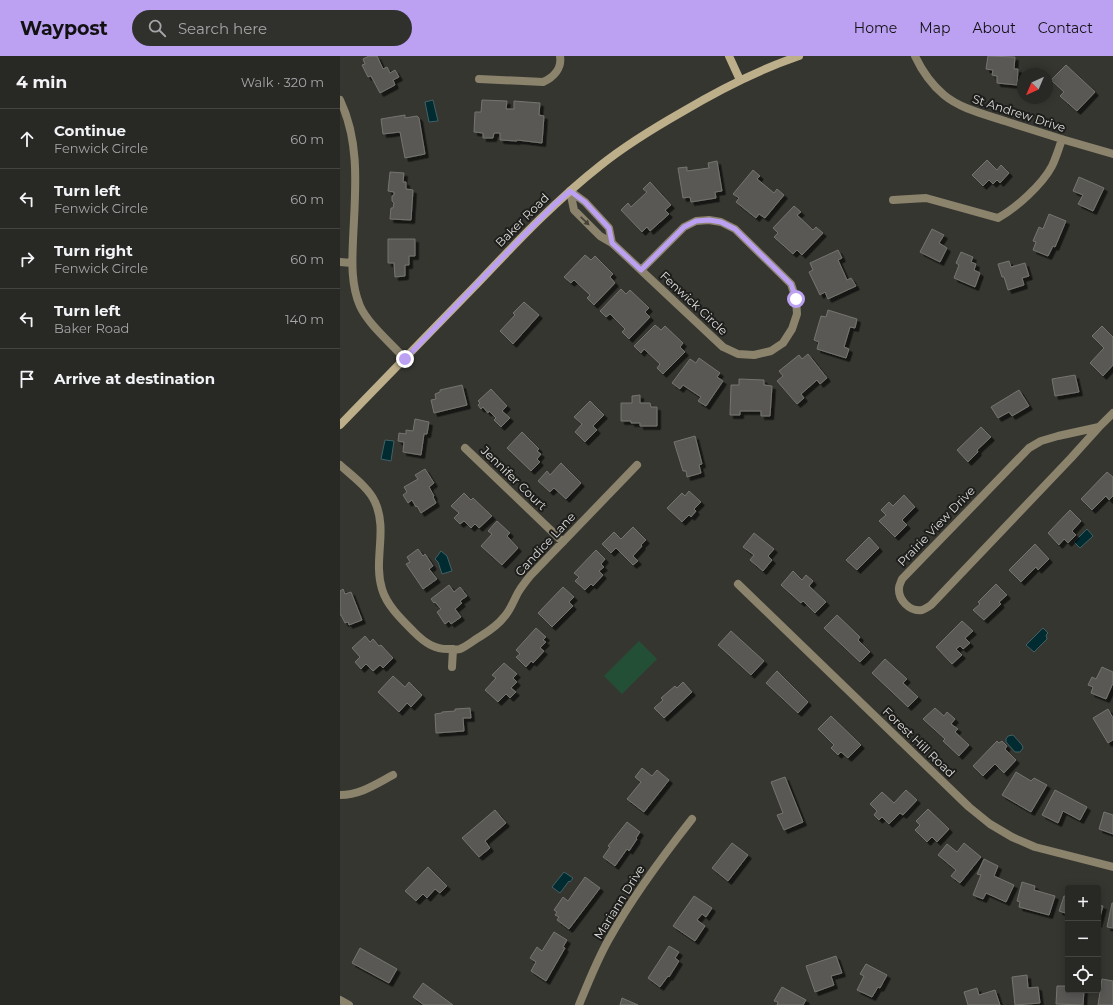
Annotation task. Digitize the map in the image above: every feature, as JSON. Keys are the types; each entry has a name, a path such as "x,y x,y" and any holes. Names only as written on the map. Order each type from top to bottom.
{"main road":[{"path":"728,56 740,80"},
{"name":"Baker Road","path":"340,425 554,205 601,164 646,133 706,98 740,80 781,62 799,56"}],"street":[{"path":"479,79 543,82 551,78 556,73 560,65 560,56"},
{"name":"St Andrew Drive","path":"915,56 921,69 931,83 944,96 963,107 1113,154"},
{"path":"340,100 350,126 356,170 352,263 355,292 360,307 370,322 405,359"},
{"path":"893,200 926,198 998,218 1010,211 1044,178 1052,166 1062,139"},
{"name":"Fenwick Circle","path":"570,191 574,210 600,236 612,243 723,347 738,354 754,355 771,351 783,343 792,329 797,314 796,299 791,284 735,229 721,222 709,220 696,221 684,227 641,270"},
{"name":"Fenwick Circle","path":"570,191 585,202 609,228 612,243"},
{"path":"340,262 352,263"},
{"name":"Prairie View Drive","path":"1099,428 1041,440 1029,448 902,579 899,588 899,596 905,604 914,610 923,610 931,605 1071,458 1099,428 1113,413"},
{"name":"Jennifer Court","path":"465,448 563,542"},
{"name":"Candice Lane","path":"340,465 365,488 375,501 380,516 381,533 379,572 382,590 390,605 401,619 421,639 432,647 446,650 459,649 472,642 493,628 505,617 520,589 530,576 637,465"},
{"name":"Forest Hill Road","path":"738,584 969,807 990,824 1012,837 1035,847 1113,867"},
{"path":"452,667 453,649"},
{"path":"340,795 349,795 364,790 393,776"},
{"name":"Mariann Drive","path":"579,1005 609,939 640,889 692,818"},
{"path":"340,1000 349,1005"}],"green space":[{"path":"639,641 657,659 622,694 604,676"}],"water":[{"path":"433,100 438,121 429,122 425,102"},
{"path":"385,440 394,441 391,461 381,459"},
{"path":"1087,529 1093,536 1080,548 1074,542"},
{"path":"441,551 447,556 452,571 442,574 438,562 435,559"},
{"path":"1043,628 1048,633 1046,635 1047,639 1034,652 1026,645"},
{"path":"1013,735 1022,745 1023,748 1020,752 1015,752 1006,742 1008,736"},
{"path":"564,872 573,878 560,893 552,887"}],"building":[{"path":"369,56 377,56 383,69 387,67 390,73 395,70 399,77 393,80 395,85 380,93 371,76 368,77 362,65 365,64 363,59"},
{"path":"988,56 1015,57 1014,69 1017,69 1017,85 997,83 997,76 992,75 993,70 986,69"},
{"path":"1066,65 1095,92 1077,111 1060,96 1064,92 1053,82 1053,78"},
{"path":"482,100 507,101 506,109 514,109 514,101 540,103 539,115 544,116 542,143 517,140 500,140 500,133 494,133 493,138 483,138 483,133 474,132 475,112 481,112"},
{"path":"405,115 405,118 417,116 419,118 425,154 405,158 400,132 383,134 381,119"},
{"path":"987,160 997,170 1001,165 1009,173 1000,183 997,180 993,184 989,180 983,186 972,175"},
{"path":"717,161 722,191 715,192 716,198 691,202 690,197 683,198 678,168 687,167 687,171 709,168 708,163"},
{"path":"753,170 760,176 757,179 774,193 777,189 784,195 765,218 759,214 756,218 736,202 739,198 733,194"},
{"path":"390,172 404,173 403,182 406,182 406,189 413,190 411,220 390,219 391,208 393,208 394,203 392,201 392,196 394,195 394,192 388,191"},
{"path":"1079,177 1104,188 1093,211 1078,204 1083,195 1073,191"},
{"path":"650,182 671,205 665,210 669,214 650,231 647,227 642,232 621,210 628,203 631,207 647,192 643,189"},
{"path":"794,206 801,212 797,215 813,230 816,227 823,233 802,255 797,250 793,254 774,237 778,233 773,228"},
{"path":"1049,214 1066,221 1055,247 1053,246 1048,256 1033,250 1036,242 1033,241 1039,227 1043,229"},
{"path":"932,229 944,235 939,243 947,248 940,262 920,252"},
{"path":"388,239 415,239 415,256 409,256 409,265 405,265 405,276 395,277 394,263 388,263"},
{"path":"838,250 842,258 838,260 847,280 851,278 856,286 828,299 825,292 820,295 809,272 813,270 810,263"},
{"path":"961,252 973,257 971,262 976,264 974,270 980,273 975,287 954,278 959,265 956,263"},
{"path":"585,255 591,260 595,256 613,274 610,277 615,283 594,305 587,298 590,295 574,280 571,283 564,277"},
{"path":"1009,261 1011,267 1025,263 1029,276 1022,278 1024,285 1008,290 998,264"},
{"path":"621,289 626,294 630,290 649,308 645,312 650,317 629,339 622,332 625,329 610,314 606,317 600,311"},
{"path":"524,302 539,315 513,344 500,331 515,315 513,313"},
{"path":"828,310 857,319 855,328 850,327 844,347 849,349 846,358 817,349 819,342 814,340 821,316 826,317"},
{"path":"655,325 661,330 665,326 683,343 680,347 685,352 663,374 657,368 660,364 644,349 641,353 634,346"},
{"path":"1102,326 1113,337 1113,365 1103,376 1090,363 1104,348 1092,336"},
{"path":"808,354 827,378 820,384 817,380 801,394 804,398 797,404 777,381 783,376 779,371 799,355 802,359"},
{"path":"699,358 720,373 717,377 723,381 706,406 698,401 701,397 683,385 680,389 672,383 690,359 696,363"},
{"path":"1075,375 1079,392 1055,396 1052,379"},
{"path":"739,379 764,380 764,385 772,386 770,416 761,416 761,411 740,411 740,415 730,415 731,385 739,385"},
{"path":"462,385 467,405 434,413 431,400 436,399 435,394 440,392 440,390"},
{"path":"491,389 507,406 502,411 510,418 501,427 494,420 496,418 489,411 488,413 483,407 481,409 478,405 480,403 478,401"},
{"path":"1019,390 1029,406 1012,416 1009,412 998,418 991,407"},
{"path":"640,395 640,403 650,403 651,407 657,407 657,426 640,426 640,423 621,421 621,403 632,403 632,396"},
{"path":"590,401 604,415 593,426 597,430 585,442 575,432 582,424 574,417"},
{"path":"415,419 429,422 427,434 424,434 421,455 403,452 404,442 398,441 399,433 406,434 406,430 413,431"},
{"path":"981,427 991,437 977,450 978,452 968,462 957,450"},
{"path":"522,432 539,449 537,451 541,454 537,459 540,462 531,471 507,448"},
{"path":"695,436 702,464 699,465 701,473 687,477 686,471 683,471 674,442"},
{"path":"561,463 581,483 566,499 554,488 550,492 538,481 547,471 550,475"},
{"path":"425,469 434,483 429,487 436,503 421,513 412,500 408,503 403,495 407,492 404,487 418,479 415,475"},
{"path":"1107,472 1113,477 1113,496 1109,500 1106,496 1092,510 1081,499"},
{"path":"689,491 701,502 694,509 696,511 691,517 689,515 682,522 667,508 682,493 685,496"},
{"path":"464,493 471,500 473,498 492,516 479,528 475,524 471,528 464,521 460,524 454,518 459,513 451,506"},
{"path":"904,495 915,507 902,520 907,525 895,537 879,521 886,515 881,510 889,502 893,506"},
{"path":"1070,510 1081,521 1072,531 1076,535 1068,543 1064,539 1059,545 1048,533"},
{"path":"497,521 510,533 507,536 518,548 502,565 481,546 492,534 488,531"},
{"path":"633,527 646,540 633,556 638,561 633,565 616,548 611,553 602,544 614,532 621,539"},
{"path":"754,533 774,549 768,556 772,560 763,571 750,560 754,555 743,547"},
{"path":"869,537 879,548 857,570 846,560"},
{"path":"1035,544 1049,559 1038,570 1036,567 1021,582 1009,570"},
{"path":"418,549 423,556 425,554 433,566 429,569 437,579 423,589 406,564 410,562 407,557"},
{"path":"596,550 605,559 601,564 604,567 599,571 603,575 593,586 591,584 585,590 575,581 579,577 574,573"},
{"path":"793,571 802,580 806,575 813,581 809,586 826,602 815,613 803,601 801,603 781,585"},
{"path":"996,584 1007,595 999,602 1001,604 984,620 973,610 980,604 978,602"},
{"path":"449,585 454,592 460,587 467,596 460,601 462,603 455,609 461,617 451,624 449,621 445,624 437,612 441,609 431,599"},
{"path":"563,587 574,597 569,602 573,606 552,627 538,613"},
{"path":"343,589 345,594 351,592 362,620 349,625 348,622 345,623 340,615 340,591"},
{"path":"837,615 860,637 858,640 870,652 860,662 824,628"},
{"path":"962,621 973,631 965,638 970,643 963,649 960,646 956,649 962,655 952,664 936,647"},
{"path":"536,628 546,637 543,640 546,642 540,648 544,651 533,663 531,661 526,667 516,657 520,654 516,650"},
{"path":"731,631 764,661 751,675 718,645"},
{"path":"365,636 370,642 373,639 379,646 381,645 393,658 383,668 380,665 373,671 366,664 361,669 355,662 360,657 352,648"},
{"path":"885,659 907,679 903,683 918,697 908,707 872,673"},
{"path":"504,663 517,674 513,678 517,682 511,688 516,692 510,698 506,694 498,702 485,690 496,678 492,675"},
{"path":"1102,667 1113,672 1113,683 1106,699 1091,693 1093,687 1088,685 1092,677 1096,679"},
{"path":"777,671 808,702 798,713 766,683"},
{"path":"393,676 405,687 409,682 422,695 411,707 407,703 399,712 378,692"},
{"path":"683,682 692,692 664,718 654,708 663,700 661,698 675,686 677,688"},
{"path":"470,708 471,718 463,718 464,731 436,733 435,714 455,711 455,709"},
{"path":"935,708 944,716 947,712 955,719 951,724 958,729 955,732 969,745 959,756 943,741 945,739 923,719"},
{"path":"1108,709 1113,718 1113,740 1108,743 1093,718"},
{"path":"831,716 861,745 848,758 841,752 838,755 831,748 834,745 818,729"},
{"path":"997,741 999,743 1002,741 1007,746 1005,749 1016,760 1004,773 995,764 983,776 973,766"},
{"path":"642,768 652,776 657,770 669,780 644,812 627,799 641,782 635,777"},
{"path":"1016,772 1031,781 1034,778 1047,785 1031,812 1002,795"},
{"path":"785,777 803,822 784,830 777,815 783,813 771,782"},
{"path":"906,790 917,800 903,815 900,813 889,824 882,817 879,820 874,815 877,811 870,804 882,792 894,803"},
{"path":"1055,790 1087,807 1080,820 1063,811 1058,823 1042,815"},
{"path":"928,809 949,829 937,842 932,837 927,842 915,830 920,825 916,821"},
{"path":"495,810 506,823 485,841 490,848 479,857 462,838"},
{"path":"1104,812 1113,815 1113,834 1099,829"},
{"path":"627,822 640,832 629,851 627,849 615,866 603,857 610,847 608,846"},
{"path":"732,843 748,855 728,881 712,868"},
{"path":"964,843 981,857 960,883 951,876 956,870 938,855 947,844 957,852"},
{"path":"984,859 998,866 994,876 1014,885 1006,902 986,893 983,899 973,895 981,875 977,874"},
{"path":"428,867 447,886 440,893 435,889 427,898 423,894 416,901 405,891"},
{"path":"585,877 600,888 569,929 557,920 559,917 555,915 557,912 554,910 563,897 568,901"},
{"path":"1022,882 1035,886 1034,890 1055,896 1049,915 1019,907 1020,902 1017,901"},
{"path":"694,896 712,908 706,917 702,914 697,920 705,926 695,941 673,926"},
{"path":"1064,896 1065,896 1065,913 1059,911"},
{"path":"1113,903 1113,928 1107,927"},
{"path":"554,932 567,940 563,947 565,948 546,981 531,971 536,962 530,958 537,947 542,951"},
{"path":"669,946 679,952 675,958 679,961 669,977 668,976 660,987 648,978"},
{"path":"360,948 397,969 389,983 352,963"},
{"path":"836,956 842,973 831,976 834,985 815,992 806,966"},
{"path":"866,964 887,975 880,988 878,987 872,997 857,990 864,976 860,974"},
{"path":"1027,975 1028,988 1038,987 1040,1003 1015,1005 1012,977"},
{"path":"1102,979 1113,981 1113,1005 1098,1005"},
{"path":"423,983 453,1005 424,1005 413,997"},
{"path":"1057,986 1065,986 1065,993 1084,993 1083,1005 1056,1004"},
{"path":"782,987 806,1000 803,1005 777,1005 778,1002 774,1001"},
{"path":"977,988 979,995 995,990 1000,1005 968,1005 964,992"},
{"path":"622,998 638,1005 620,1005"}],"route":[{"path":"405,359 520,239 570,191 585,202 609,228 612,243 641,270 684,227 696,221 709,220 721,222 735,229 791,284 796,299"}]}
